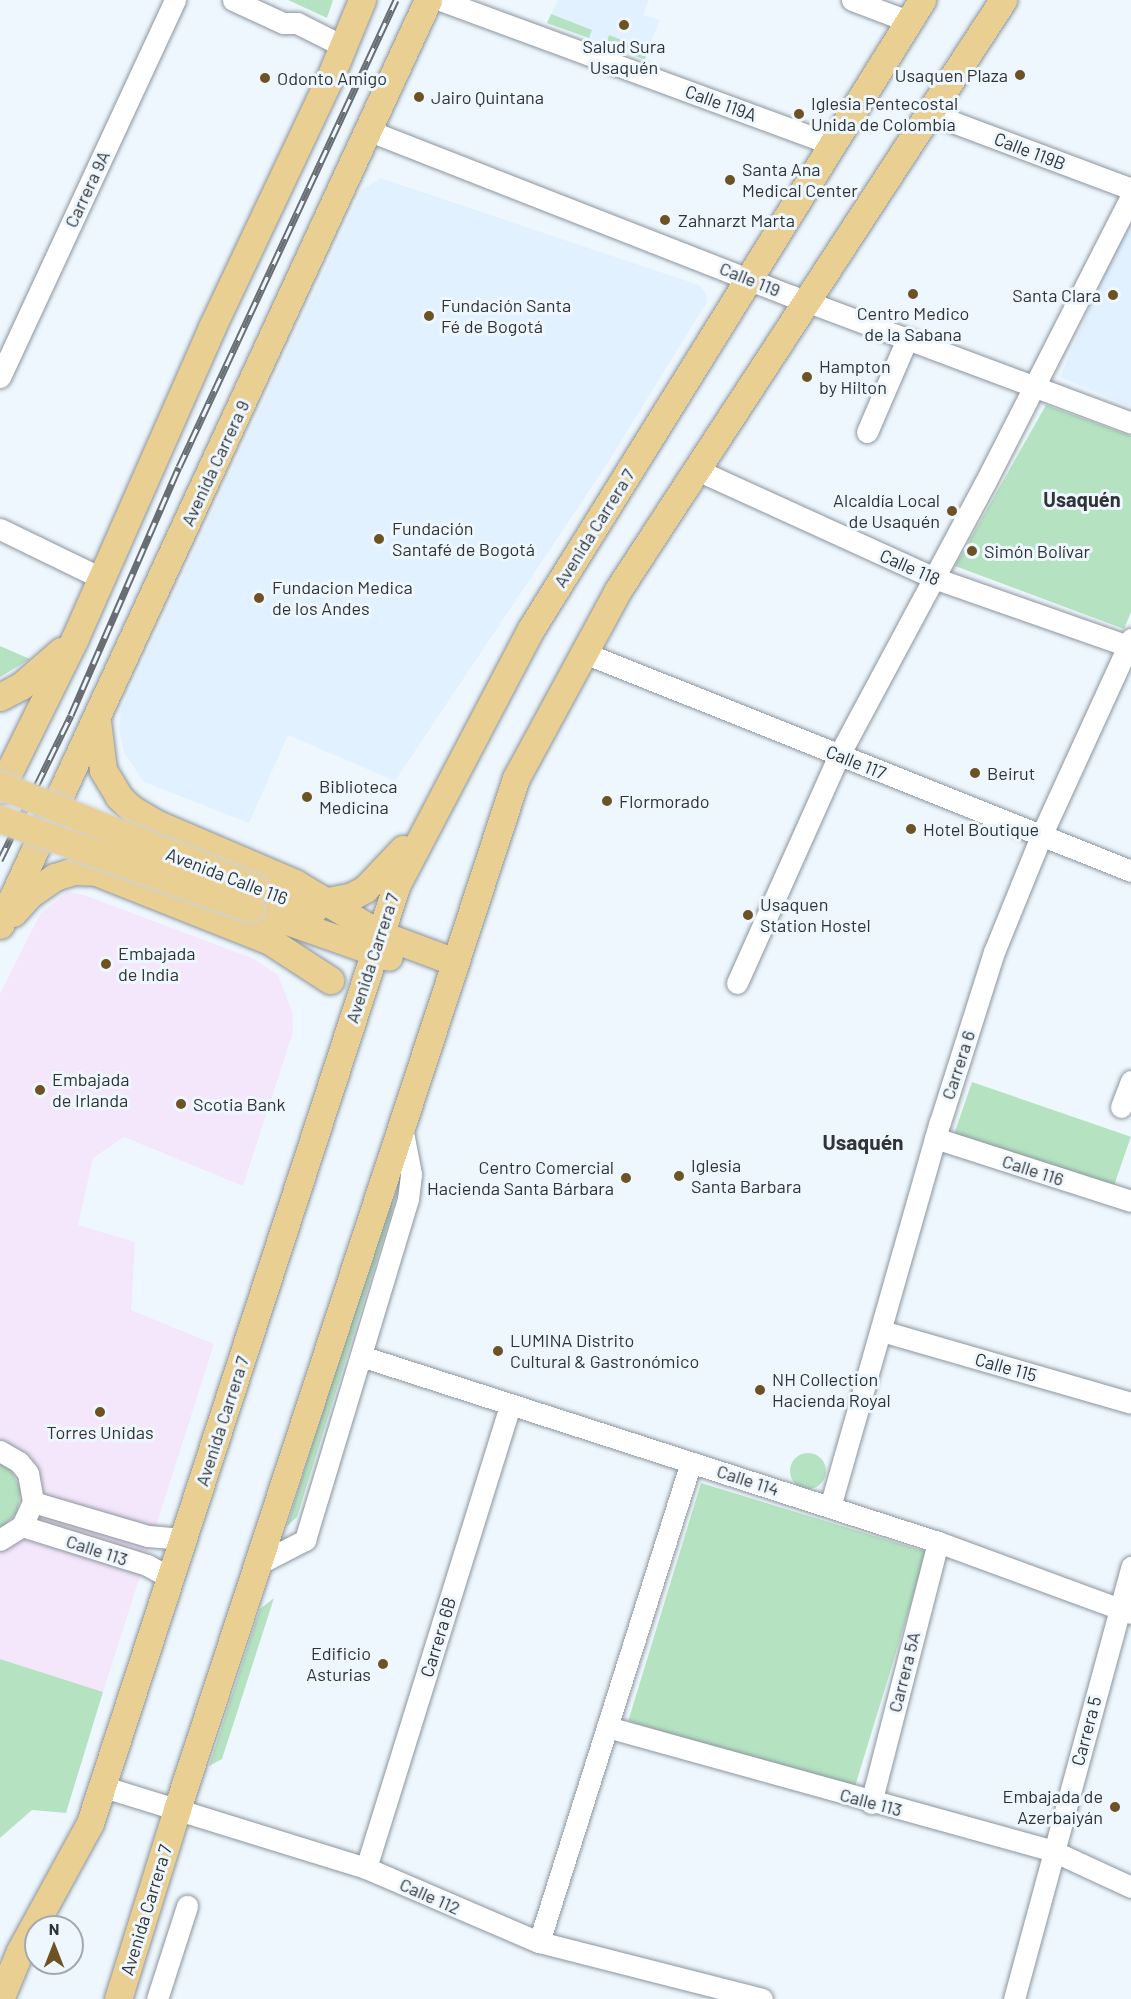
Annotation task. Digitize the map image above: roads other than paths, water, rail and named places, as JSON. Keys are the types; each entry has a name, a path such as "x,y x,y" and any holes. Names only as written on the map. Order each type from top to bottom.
{"main road":[{"path":"0,790 75,638 341,52 362,0"},
{"name":"Avenida Carrera 9","path":"0,926 370,131 428,0"},
{"name":"Avenida Carrera 7","path":"118,1999 177,1809 260,1563 516,778 582,652 695,469 808,302 1003,0"},
{"name":"Avenida Carrera 7","path":"0,1999 26,1940 90,1823 397,884 438,802 531,629 915,11"},
{"path":"0,697 42,670 75,638"},
{"path":"97,717 97,742 103,770 119,797 132,809 155,823 296,903 327,902 352,896 379,877 438,802"},
{"name":"Avenida Calle 116","path":"0,785 252,898"},
{"path":"296,903 331,883 359,874 391,852 438,802"},
{"name":"Avenida Calle 116","path":"0,819 252,898 296,903 377,943 453,971"},
{"path":"0,926 40,886 73,871 96,872 270,941 330,980"},
{"path":"327,902 377,943"},
{"path":"296,903 349,1030"}],"street":[{"name":"Carrera 9A","path":"0,377 175,0"},
{"path":"233,0 283,23 297,23 341,52"},
{"name":"Calle 119A","path":"440,0 832,144"},
{"path":"852,0 915,11"},
{"name":"Calle 119B","path":"929,112 1131,189"},
{"name":"Calle 119","path":"370,131 749,280 1131,423"},
{"path":"737,983 840,755 1131,196"},
{"path":"867,432 907,339"},
{"name":"Calle 118","path":"695,469 934,578 1130,644"},
{"path":"0,529 101,578"},
{"name":"Carrera 6","path":"830,1507 882,1331 935,1138 994,952 1041,836 1130,644"},
{"name":"Calle 117","path":"582,652 1131,871"},
{"path":"1121,1107 1131,1081"},
{"path":"260,1563 305,1540 362,1356 411,1183 402,1127"},
{"name":"Calle 116","path":"935,1138 1131,1202"},
{"name":"Calle 115","path":"882,1331 1131,1403"},
{"name":"Calle 114","path":"362,1356 938,1542 1126,1610"},
{"name":"Carrera 6B","path":"366,1868 510,1405"},
{"path":"0,1451 19,1462 28,1473 33,1502 22,1526 0,1540"},
{"path":"539,1942 691,1462"},
{"name":"Calle 113","path":"33,1502 148,1536 183,1539"},
{"name":"Calle 113","path":"22,1526 147,1565 170,1578"},
{"name":"Carrera 5A","path":"871,1803 938,1542"},
{"name":"Carrera 5","path":"1014,1999 1053,1851 1126,1610 1131,1567"},
{"name":"Calle 113","path":"607,1727 871,1803 1053,1851 1131,1887"},
{"name":"Calle 112","path":"101,1786 366,1868 539,1942 762,1999"},
{"path":"157,1999 187,1906"}],"railway":[{"path":"0,860 71,715 179,467 396,0"}],"place":[{"name":"Salud Sura Usaquén","path":"624,25"},
{"name":"Usaquen Plaza","path":"1020,75"},
{"name":"Odonto Amigo","path":"265,78"},
{"name":"Jairo Quintana","path":"419,97"},
{"name":"Iglesia Pentecostal Unida de Colombia","path":"799,114"},
{"name":"Santa Ana Medical Center","path":"730,180"},
{"name":"Zahnarzt Marta","path":"665,220"},
{"name":"Centro Medico de la Sabana","path":"913,294"},
{"name":"Santa Clara","path":"1113,295"},
{"name":"Fundación Santa Fé de Bogotá","path":"429,316"},
{"name":"Hampton by Hilton","path":"807,377"},
{"name":"Alcaldía Local de Usaquén","path":"952,511"},
{"name":"Fundación Santafé de Bogotá","path":"379,539"},
{"name":"Simón Bolívar","path":"972,551"},
{"name":"Fundacion Medica de los Andes","path":"259,598"},
{"name":"Beirut","path":"975,773"},
{"name":"Biblioteca Medicina","path":"307,797"},
{"name":"Flormorado","path":"607,801"},
{"name":"Hotel Boutique","path":"911,829"},
{"name":"Usaquen Station Hostel","path":"748,915"},
{"name":"Embajada de India","path":"106,964"},
{"name":"Embajada de Irlanda","path":"40,1090"},
{"name":"Scotia Bank","path":"181,1104"},
{"name":"Iglesia Santa Barbara","path":"679,1176"},
{"name":"Centro Comercial Hacienda Santa Bárbara","path":"626,1178"},
{"name":"LUMINA Distrito Cultural & Gastronómico","path":"498,1351"},
{"name":"NH Collection Hacienda Royal","path":"760,1390"},
{"name":"Torres Unidas","path":"100,1412"},
{"name":"Edificio Asturias","path":"383,1664"},
{"name":"Embajada de Azerbaiyán","path":"1115,1807"}],"district":[{"name":"Usaquén","path":"1082,499"},
{"name":"Usaquén","path":"863,1142"}]}
